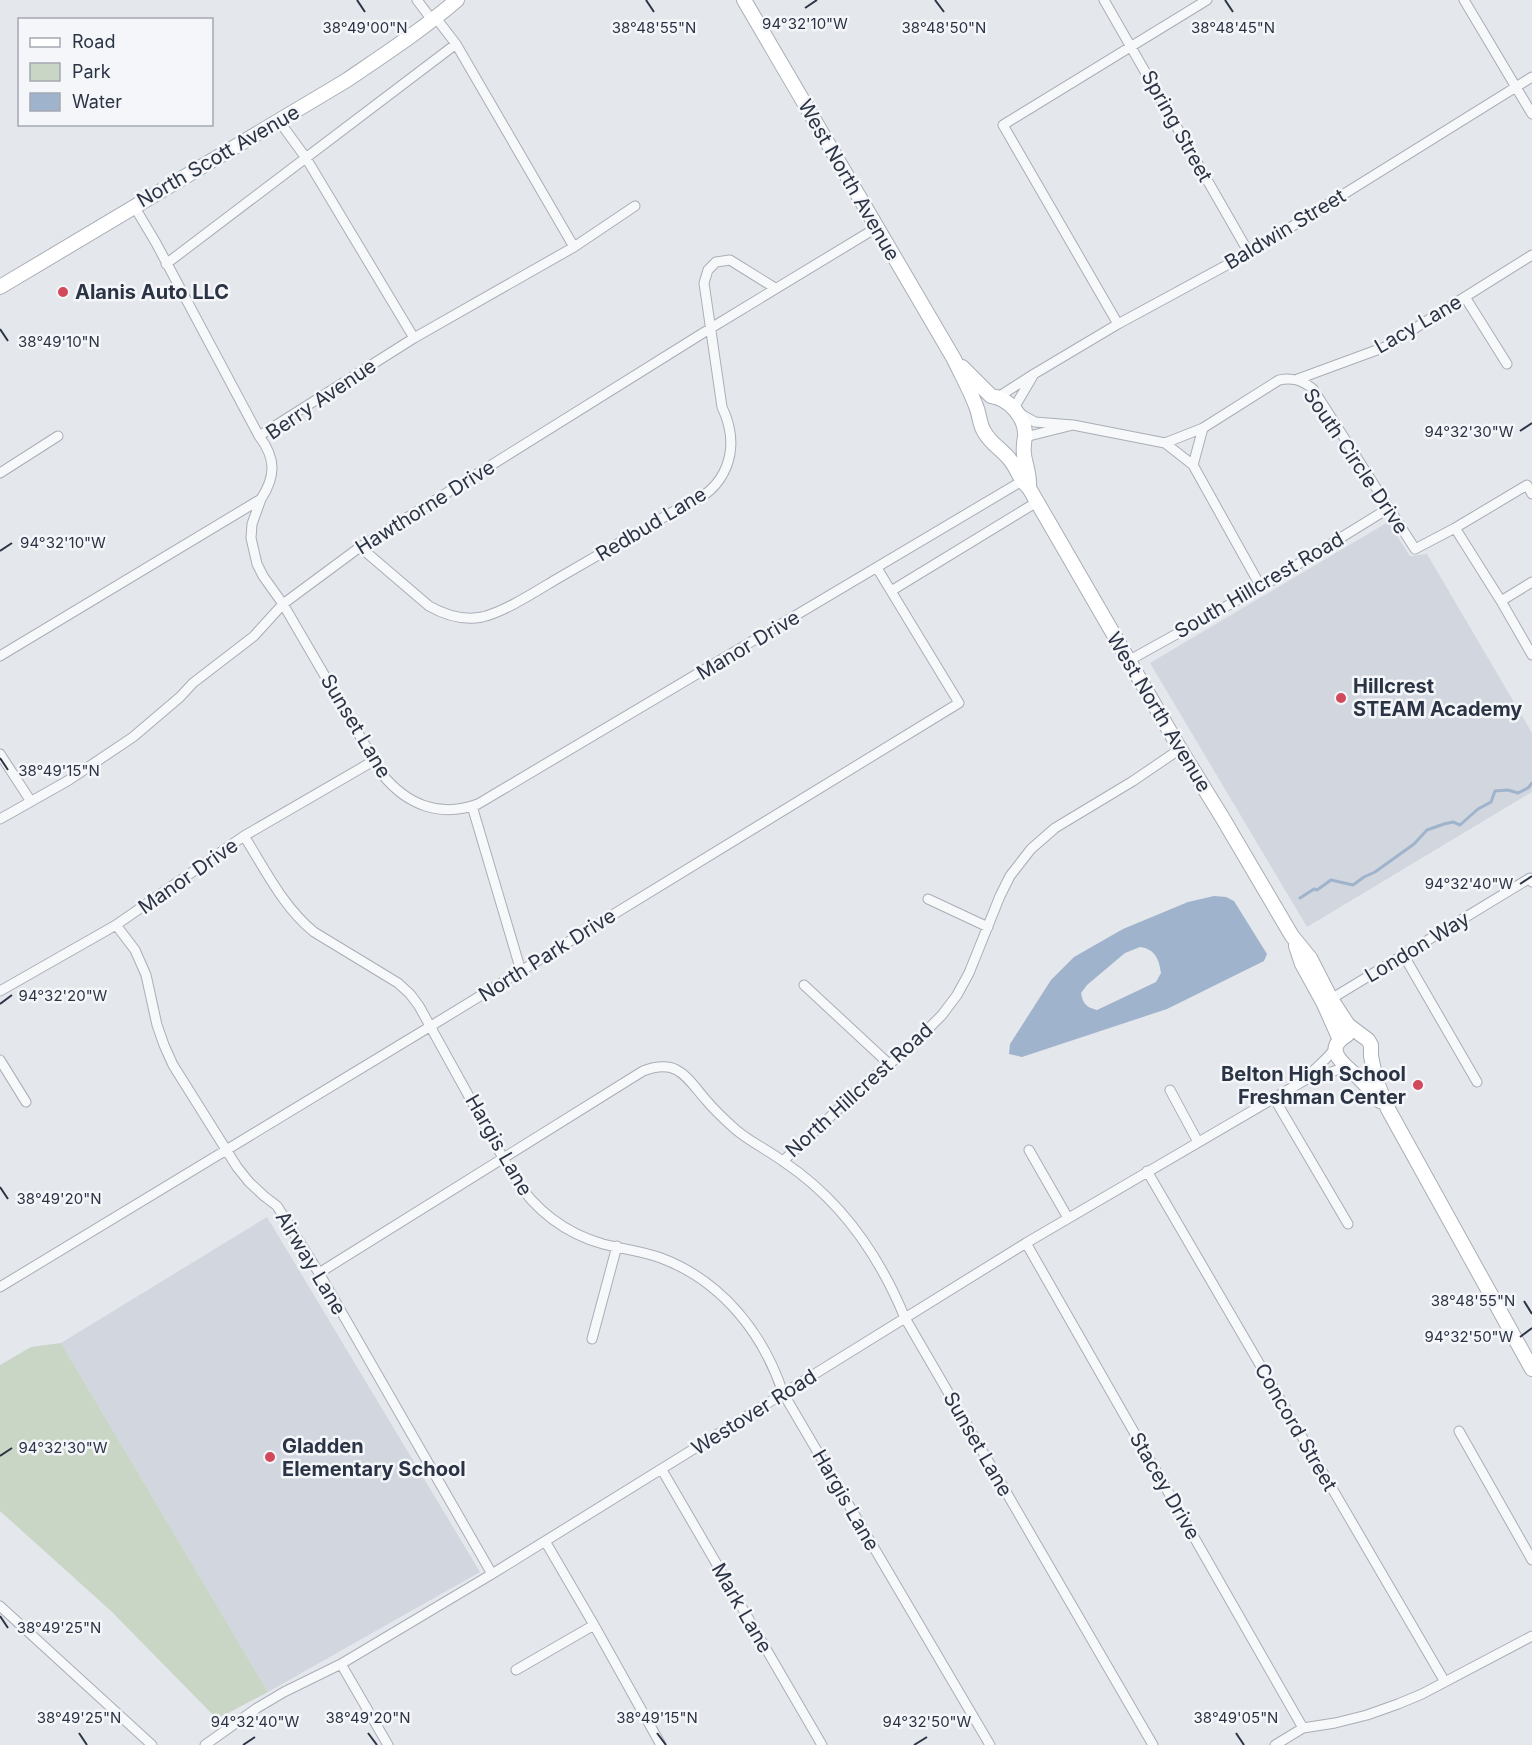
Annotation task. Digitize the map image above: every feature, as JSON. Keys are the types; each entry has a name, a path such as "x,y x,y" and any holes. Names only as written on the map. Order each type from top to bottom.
{"main road":[{"name":"North Scott Avenue","path":"0,287 375,62 457,0"},
{"name":"West North Avenue","path":"744,0 954,359 977,408 981,426 986,435 1012,463 1025,484 1292,936 1310,958 1331,999 1348,1024 1371,1045 1376,1080 1388,1109 1532,1369"},
{"name":"West North Avenue","path":"954,359 995,396 1016,411 1024,439 1024,456 1030,477 1025,484"},
{"path":"977,408 981,402 995,396"},
{"path":"1003,452 1016,450 1024,439"},
{"name":"West North Avenue","path":"1292,936 1302,964 1324,1004 1338,1043 1336,1051 1339,1061 1388,1109"},
{"path":"1338,1043 1349,1034 1359,1034"},
{"path":"1346,1067 1364,1066 1371,1056"}],"street":[{"path":"417,0 456,44 574,247"},
{"name":"Spring Street","path":"1104,0 1249,253"},
{"path":"1118,324 1002,125 1207,0"},
{"path":"1464,0 1532,114"},
{"path":"166,264 456,44"},
{"name":"Baldwin Street","path":"995,396 1118,324 1249,253 1532,77"},
{"path":"279,121 306,158 414,338"},
{"path":"134,206 259,436"},
{"name":"Berry Avenue","path":"261,499 272,476 272,466 266,445 259,436 414,338 574,247 635,206"},
{"name":"Hawthorne Drive","path":"0,819 69,780 133,737 193,683 254,636 284,604 360,547 775,288 876,228"},
{"name":"Lacy Lane","path":"1298,379 1385,346 1532,255"},
{"name":"Redbud Lane","path":"360,547 429,606 441,613 454,617 481,617 493,614 531,594 702,497 720,479 730,456 731,443 728,419 722,407 705,283 708,270 716,262 730,260 775,288"},
{"path":"1466,297 1507,364"},
{"name":"Baldwin Street","path":"1016,411 1034,375"},
{"name":"South Circle Drive","path":"1165,443 1203,428 1279,380 1298,379 1312,389 1415,549 1455,528"},
{"path":"1016,411 1035,422 1073,425 1165,443 1193,465 1261,587"},
{"path":"1024,439 1073,425"},
{"path":"1193,465 1203,428"},
{"path":"0,473 58,436"},
{"name":"Manor Drive","path":"472,806 877,568 1025,484"},
{"path":"1532,494 1527,484 1455,528 1532,655"},
{"path":"0,656 261,499"},
{"name":"Sunset Lane","path":"261,499 252,524 253,551 263,576 284,604 382,774 402,795 414,802 451,810 472,806"},
{"path":"891,591 1036,502"},
{"name":"South Hillcrest Road","path":"1128,661 1261,587 1389,508"},
{"name":"North Park Drive","path":"0,1287 959,703 877,568"},
{"path":"1501,601 1532,582"},
{"name":"North Hillcrest Road","path":"319,1273 643,1071 653,1067 663,1066 682,1072 690,1078 721,1117 742,1135 783,1161 824,1121 909,1048 947,1008 969,973 1010,876 1031,849 1055,828 1133,781 1180,749"},
{"path":"0,754 30,800"},
{"name":"Manor Drive","path":"0,991 116,926 244,836 375,760"},
{"path":"472,806 521,971"},
{"name":"Hargis Lane","path":"244,836 283,898 302,922 314,932 398,983 419,1005 523,1191 536,1206 550,1219 585,1238 662,1258 692,1273 716,1290 746,1320 769,1356 783,1393 990,1745"},
{"name":"London Way","path":"1331,999 1530,878 1532,882"},
{"path":"928,899 988,927"},
{"name":"Airway Lane","path":"116,926 135,950 146,975 164,1046 173,1065 237,1167 249,1182 278,1206 492,1574"},
{"path":"1404,956 1477,1082"},
{"path":"804,985 888,1064"},
{"name":"Westover Road","path":"1305,1080 1328,1058 1338,1043"},
{"path":"0,1060 26,1102"},
{"name":"Westover Road","path":"205,1745 271,1700 341,1664 492,1574 1068,1218 1305,1080 1346,1067"},
{"path":"1170,1090 1198,1142"},
{"path":"1274,1098 1348,1224"},
{"path":"1029,1150 1068,1218"},
{"name":"Sunset Lane","path":"783,1161 813,1183 833,1203 852,1224 881,1266 905,1318 1153,1745"},
{"name":"Concord Street","path":"1147,1172 1445,1682"},
{"name":"Stacey Drive","path":"1026,1243 1303,1728"},
{"path":"592,1339 617,1246"},
{"path":"1459,1431 1532,1560"},
{"name":"Mark Lane","path":"662,1470 822,1745"},
{"path":"545,1541 661,1745"},
{"path":"0,1606 152,1745"},
{"path":"516,1670 594,1625"},
{"path":"1275,1745 1303,1728 1367,1715 1398,1704 1532,1636"},
{"path":"341,1664 388,1745"}],"shaded area":[{"name":"Hillcrest STEAM Academy","path":"1388,522 1410,556 1427,554 1532,733 1532,792 1307,927 1150,663"},
{"name":"Gladden Elementary School","path":"267,1217 480,1572 268,1692 61,1343"}],"green space":[{"path":"61,1343 268,1692 217,1719 111,1611 0,1511 0,1365 31,1347"}],"water":[{"path":"1214,896 1226,897 1234,901 1267,954 1264,961 1167,1009 1022,1057 1009,1054 1010,1044 1051,980 1074,957 1123,929 1188,902","holes":["1140,947 1153,952 1159,963 1161,973 1156,982 1097,1010 1086,1005 1081,993 1087,985 1125,953"]}],"waterway":[{"path":"1300,898 1331,880 1353,885 1414,844 1427,830 1453,822 1460,825 1478,809 1491,802 1495,791 1508,790 1518,793 1532,783"}],"place":[{"name":"Alanis Auto LLC","path":"63,292"},
{"name":"Hillcrest STEAM Academy","path":"1341,698"},
{"name":"Belton High School Freshman Center","path":"1418,1085"},
{"name":"Gladden Elementary School","path":"270,1457"}]}
